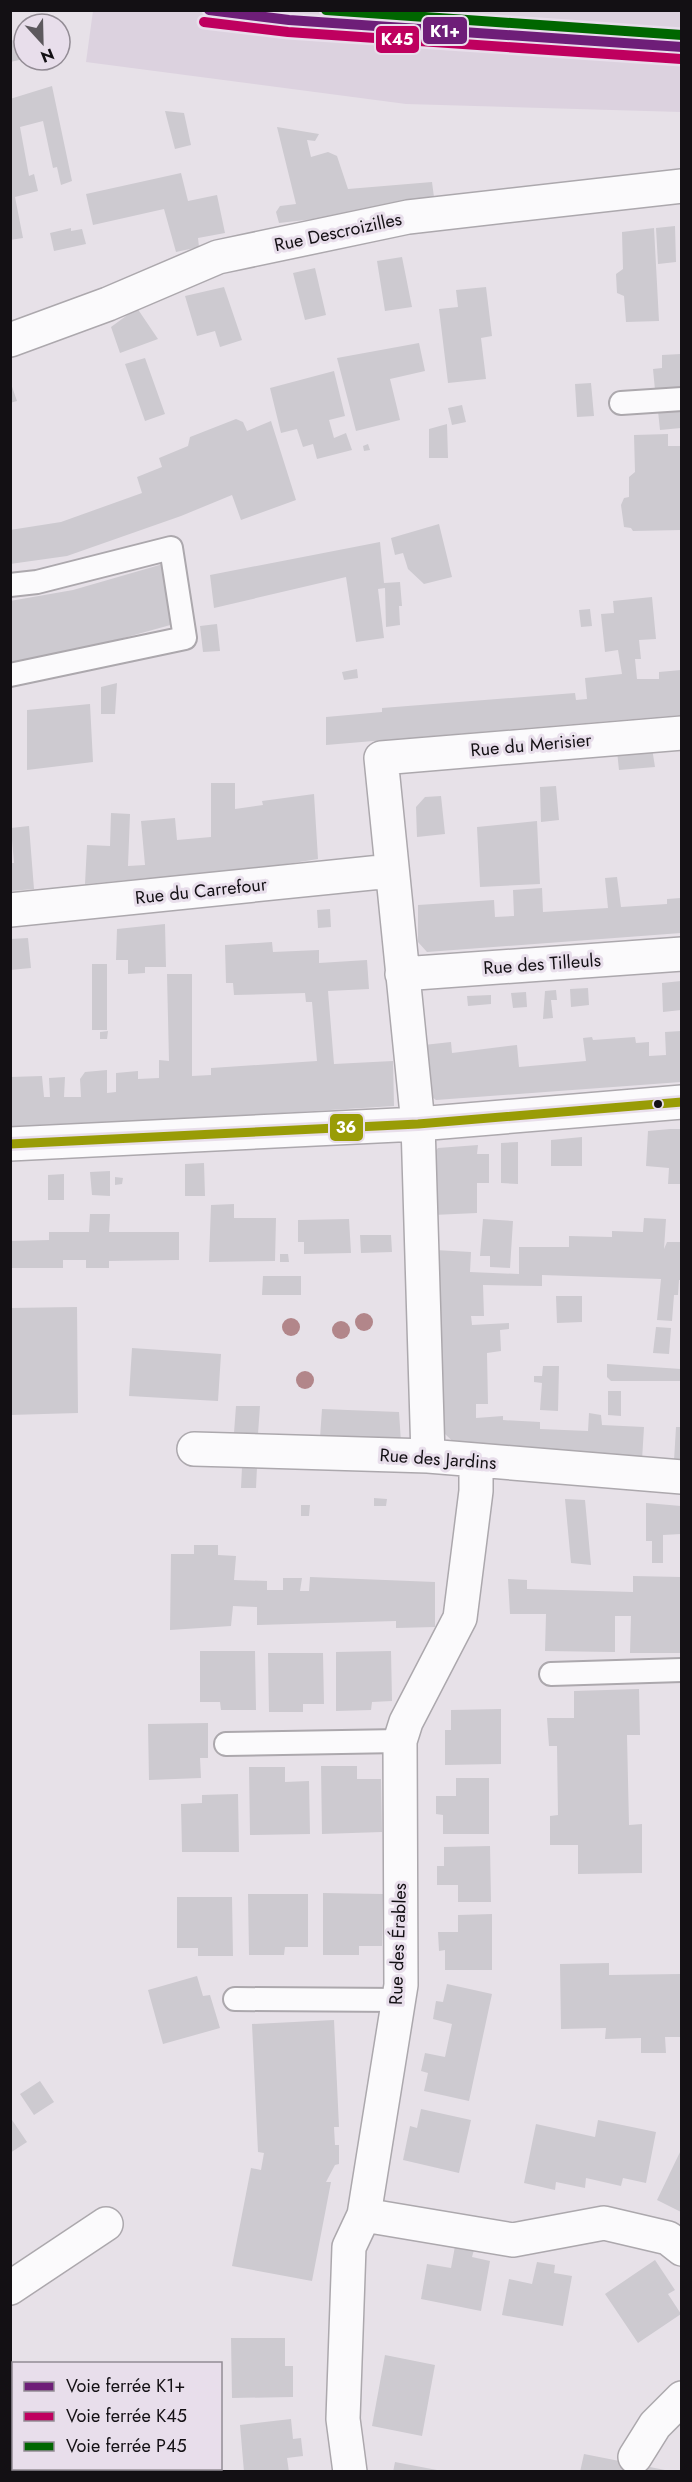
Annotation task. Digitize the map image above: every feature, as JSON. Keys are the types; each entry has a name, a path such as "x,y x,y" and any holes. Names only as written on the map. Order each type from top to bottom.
{"street":[{"name":"Rue Descroizilles","path":"10,340 108,304 218,257 408,218 681,186"},
{"name":"Rue du Merisier","path":"391,871 381,758 681,733"},
{"name":"Rue du Carrefour","path":"10,910 391,871"},
{"path":"391,871 418,1124 428,1456"},
{"name":"Rue des Tilleuls","path":"402,974 681,954"},
{"path":"10,1144 418,1124 681,1102"},
{"name":"Rue des Jardins","path":"194,1449 428,1456 681,1477"},
{"name":"Rue des Érables","path":"350,2472 343,2419 349,2247 364,2215 401,1985 400,1741 406,1722 460,1618 476,1491 476,1461"},
{"path":"364,2215 513,2240 604,2223 668,2238 681,2249"},
{"path":"10,2288 106,2224"},
{"path":"635,2457 655,2426 681,2398"}],"lane":[{"path":"621,403 681,399"},
{"path":"10,585 37,582 171,548 185,638 10,675"},
{"path":"551,1674 681,1670"},
{"path":"226,1744 400,1741"},
{"path":"235,1998 399,2000"}],"shaded area":[{"path":"93,11 681,11 681,112 406,104 86,62"}],"building":[{"path":"12,40 12,62 10,62 10,41"},
{"path":"52,86 72,181 61,185 57,167 53,168 43,121 20,127 29,176 34,174 38,191 15,197 23,238 10,240 10,99"},
{"path":"165,111 184,113 191,145 175,149"},
{"path":"277,127 319,134 315,141 307,140 311,157 328,152 337,156 348,189 432,182 435,205 279,223 276,212 280,206 296,204"},
{"path":"181,173 188,201 217,195 225,233 198,238 199,247 176,252 164,209 93,225 86,194"},
{"path":"675,226 676,262 658,264 656,228"},
{"path":"71,228 71,231 82,229 86,244 54,251 50,233"},
{"path":"654,228 659,321 626,322 624,296 617,293 616,274 623,269 622,232"},
{"path":"402,257 412,307 385,311 377,261"},
{"path":"315,268 326,315 305,320 293,273"},
{"path":"224,287 242,340 220,347 215,331 197,336 185,296"},
{"path":"486,287 492,336 481,338 486,379 448,383 439,309 458,307 456,290"},
{"path":"137,308 158,339 120,353 111,327"},
{"path":"419,343 425,371 390,379 400,420 356,431 337,358"},
{"path":"681,354 681,389 655,390 653,369 662,368 662,355"},
{"path":"145,358 165,414 145,421 125,364"},
{"path":"334,371 345,416 329,420 334,438 346,433 352,450 317,459 313,444 303,447 297,429 281,433 270,388"},
{"path":"10,381 17,401 10,403"},
{"path":"591,383 594,416 577,417 575,384"},
{"path":"462,405 466,422 452,425 448,408"},
{"path":"681,407 681,428 660,430 658,411"},
{"path":"236,419 243,422 247,431 271,421 296,500 241,520 232,495 181,516 67,556 10,564 10,530 61,522 142,493 137,477 162,467 159,458 188,446 190,437"},
{"path":"447,424 448,458 429,458 429,429"},
{"path":"668,434 668,446 681,446 681,530 633,531 631,528 624,527 621,505 624,498 629,497 629,477 635,472 634,435"},
{"path":"368,444 370,450 364,451 363,446"},
{"path":"439,524 452,577 424,584 408,569 403,553 395,555 391,538"},
{"path":"380,542 384,583 400,582 402,606 399,606 400,625 386,627 385,588 378,589 384,638 356,642 346,577 214,608 210,575"},
{"path":"163,564 174,624 91,647 10,662 10,601 73,590"},
{"path":"652,597 656,639 639,640 641,659 635,659 637,679 659,679 659,672 681,670 681,715 326,745 326,717 382,712 382,708 575,693 576,700 587,699 585,678 622,674 618,650 605,652 601,614 614,613 613,601"},
{"path":"590,609 592,626 581,627 579,610"},
{"path":"217,624 220,651 203,652 200,626"},
{"path":"357,669 358,678 344,680 342,672"},
{"path":"117,683 115,714 101,714 101,687"},
{"path":"90,704 93,762 27,770 27,710"},
{"path":"652,748 655,767 619,770 617,751"},
{"path":"211,783 235,783 235,809 263,805 262,801 314,794 318,859 237,872 196,873 196,879 161,883 161,877 85,884 87,845 110,846 111,813 130,814 128,866 145,865 141,821 175,818 177,840 211,837"},
{"path":"556,786 559,820 541,822 540,787"},
{"path":"441,796 445,834 417,837 416,807 425,797"},
{"path":"537,821 540,884 480,887 477,827"},
{"path":"29,826 34,889 10,891 10,863 14,863 11,828"},
{"path":"617,877 621,907 667,904 667,899 681,898 681,933 427,952 418,942 418,905 494,900 495,917 514,916 513,890 542,888 543,912 608,908 605,878"},
{"path":"330,909 331,927 318,928 317,910"},
{"path":"165,924 166,967 145,967 145,973 128,974 128,960 116,960 117,929"},
{"path":"28,938 31,968 10,970 10,939"},
{"path":"272,942 273,952 319,950 319,963 367,960 369,989 328,991 334,1064 393,1061 394,1106 10,1130 10,1077 42,1076 44,1097 50,1097 49,1078 65,1077 64,1097 81,1097 80,1079 85,1072 107,1070 107,1093 116,1092 116,1073 138,1071 138,1079 159,1078 159,1060 169,1061 167,974 192,974 192,1076 211,1075 211,1068 317,1061 312,1002 306,1002 305,993 234,995 233,983 226,983 225,945"},
{"path":"92,964 107,964 107,1030 92,1030"},
{"path":"681,981 681,1010 663,1012 662,983"},
{"path":"588,988 589,1005 571,1007 570,989"},
{"path":"556,990 557,1000 551,1000 553,1018 543,1019 545,991"},
{"path":"526,992 527,1007 513,1008 511,993"},
{"path":"491,995 491,1004 468,1006 467,996"},
{"path":"108,1031 107,1039 100,1039 100,1032"},
{"path":"681,1031 681,1082 436,1100 427,1093 424,1045 451,1042 452,1053 517,1045 519,1067 586,1061 583,1038 592,1037 593,1040 635,1037 636,1043 649,1042 649,1056 666,1055 665,1032"},
{"path":"681,1129 681,1184 668,1184 669,1168 646,1166 648,1131"},
{"path":"582,1137 582,1166 551,1166 551,1140"},
{"path":"518,1142 518,1184 501,1183 501,1143"},
{"path":"478,1145 477,1154 489,1154 489,1183 477,1183 477,1213 433,1215 430,1157 438,1148"},
{"path":"204,1163 205,1196 185,1196 185,1164"},
{"path":"110,1171 110,1196 92,1195 90,1172"},
{"path":"64,1174 64,1200 48,1200 48,1175"},
{"path":"115,1177 123,1178 122,1184 115,1185"},
{"path":"234,1204 234,1218 276,1218 275,1261 209,1262 211,1205"},
{"path":"90,1214 110,1214 109,1232 179,1232 179,1260 109,1261 109,1268 86,1268 86,1260 63,1260 63,1268 10,1268 10,1241 49,1240 49,1232 89,1232"},
{"path":"644,1218 666,1219 664,1249 667,1242 681,1242 681,1280 679,1280 678,1295 674,1295 672,1321 657,1320 661,1279 542,1275 542,1286 483,1285 484,1316 471,1316 472,1325 509,1323 509,1329 500,1330 501,1351 487,1353 488,1404 476,1404 476,1418 503,1416 503,1420 540,1422 540,1429 588,1431 589,1413 601,1415 602,1425 644,1427 642,1460 463,1451 445,1434 435,1250 471,1252 470,1272 519,1274 519,1247 569,1247 569,1236 612,1237 612,1231 643,1232"},
{"path":"349,1219 351,1253 304,1254 304,1242 298,1242 298,1220"},
{"path":"483,1219 513,1221 510,1268 490,1267 490,1256 480,1256"},
{"path":"360,1235 391,1235 392,1252 361,1253"},
{"path":"280,1254 288,1254 289,1262 280,1262"},
{"path":"263,1276 301,1276 301,1295 262,1295"},
{"path":"556,1296 582,1296 582,1322 557,1323"},
{"path":"77,1307 78,1413 10,1415 10,1308"},
{"path":"656,1327 671,1328 669,1354 653,1353"},
{"path":"132,1348 221,1354 218,1401 129,1396"},
{"path":"607,1364 681,1369 681,1381 611,1381 607,1377"},
{"path":"543,1366 559,1366 558,1411 540,1410 542,1383 534,1382 534,1376 542,1376"},
{"path":"608,1391 621,1391 621,1416 608,1415"},
{"path":"236,1406 260,1406 258,1434 234,1433"},
{"path":"322,1409 399,1412 401,1442 320,1438"},
{"path":"676,1427 681,1427 681,1462 674,1461"},
{"path":"242,1467 257,1467 256,1488 241,1488"},
{"path":"374,1498 387,1499 386,1506 374,1506"},
{"path":"565,1499 585,1500 591,1565 571,1563"},
{"path":"646,1503 681,1506 681,1534 663,1535 663,1563 652,1563 652,1541 646,1541"},
{"path":"301,1505 310,1505 309,1516 301,1516"},
{"path":"194,1545 218,1545 218,1555 236,1556 234,1580 267,1581 267,1590 283,1590 283,1578 302,1578 300,1591 309,1591 310,1577 435,1582 435,1627 396,1628 396,1621 257,1625 257,1607 233,1606 231,1626 170,1630 171,1554 194,1554"},
{"path":"633,1576 681,1577 681,1653 630,1653 631,1616 615,1616 615,1652 545,1651 546,1614 510,1614 508,1579 527,1580 527,1589 633,1592"},
{"path":"200,1651 255,1651 256,1710 221,1710 220,1702 200,1702"},
{"path":"391,1651 392,1701 372,1702 371,1710 336,1711 336,1652"},
{"path":"268,1653 323,1653 324,1704 303,1704 303,1712 269,1712"},
{"path":"639,1689 640,1735 627,1735 629,1825 642,1824 642,1873 578,1874 578,1845 550,1845 550,1816 558,1815 557,1746 549,1746 547,1718 574,1718 574,1691"},
{"path":"501,1709 501,1764 445,1765 445,1730 451,1730 451,1710"},
{"path":"208,1723 208,1758 200,1758 201,1778 149,1780 148,1724"},
{"path":"321,1766 357,1766 357,1779 381,1779 382,1832 322,1834"},
{"path":"249,1767 285,1767 285,1782 309,1781 310,1834 250,1835"},
{"path":"456,1778 489,1778 489,1834 443,1834 443,1815 436,1814 436,1796 456,1796"},
{"path":"238,1794 239,1852 182,1852 181,1804 202,1803 202,1795"},
{"path":"490,1846 491,1902 458,1902 458,1885 437,1885 437,1866 444,1866 444,1847"},
{"path":"323,1893 383,1894 382,1946 359,1946 359,1955 323,1955"},
{"path":"248,1894 308,1894 308,1947 285,1947 284,1955 249,1955"},
{"path":"177,1897 232,1897 233,1956 198,1956 198,1948 177,1948"},
{"path":"492,1914 492,1970 445,1970 445,1950 439,1951 438,1932 458,1932 458,1915"},
{"path":"609,1963 609,1975 681,1974 681,2037 665,2037 666,2053 641,2053 641,2038 605,2039 606,2028 561,2029 560,1964"},
{"path":"197,1976 203,1996 210,1995 220,2028 163,2044 148,1990"},
{"path":"447,1984 492,1994 469,2101 424,2091 428,2073 421,2071 425,2053 445,2057 452,2024 433,2019 436,2001 443,2002"},
{"path":"334,2020 339,2127 334,2127 335,2145 339,2145 339,2164 335,2165 326,2182 331,2182 312,2281 232,2266 251,2168 261,2170 264,2153 258,2152 252,2024"},
{"path":"40,2081 54,2102 34,2115 20,2094"},
{"path":"421,2109 471,2120 459,2173 403,2160 410,2126 417,2128"},
{"path":"10,2117 27,2142 10,2153"},
{"path":"598,2120 656,2132 646,2183 623,2178 621,2186 586,2178 585,2188 556,2182 555,2190 524,2183 536,2124 595,2137"},
{"path":"681,2150 681,2212 657,2200"},
{"path":"455,2246 474,2250 472,2257 490,2261 481,2311 421,2299 427,2264 451,2268"},
{"path":"655,2260 675,2290 668,2294 681,2314 638,2343 605,2294"},
{"path":"537,2262 555,2265 554,2273 572,2276 563,2326 502,2315 509,2279 532,2284"},
{"path":"231,2338 285,2338 285,2366 293,2366 293,2397 232,2398"},
{"path":"385,2355 435,2365 422,2436 372,2426"},
{"path":"291,2419 293,2439 301,2438 303,2456 287,2458 289,2472 244,2472 240,2425"},
{"path":"584,2454 665,2470 665,2472 580,2472"},
{"path":"395,2462 437,2470 437,2472 393,2472"}],"rail line":[{"name":"K1+","path":"209,10 289,20 682,47"},
{"name":"P45","path":"326,10 682,35"},
{"name":"K45","path":"204,22 288,32 681,59"}],"transit line":[{"name":"36","path":"10,1144 418,1124 682,1102"}]}
